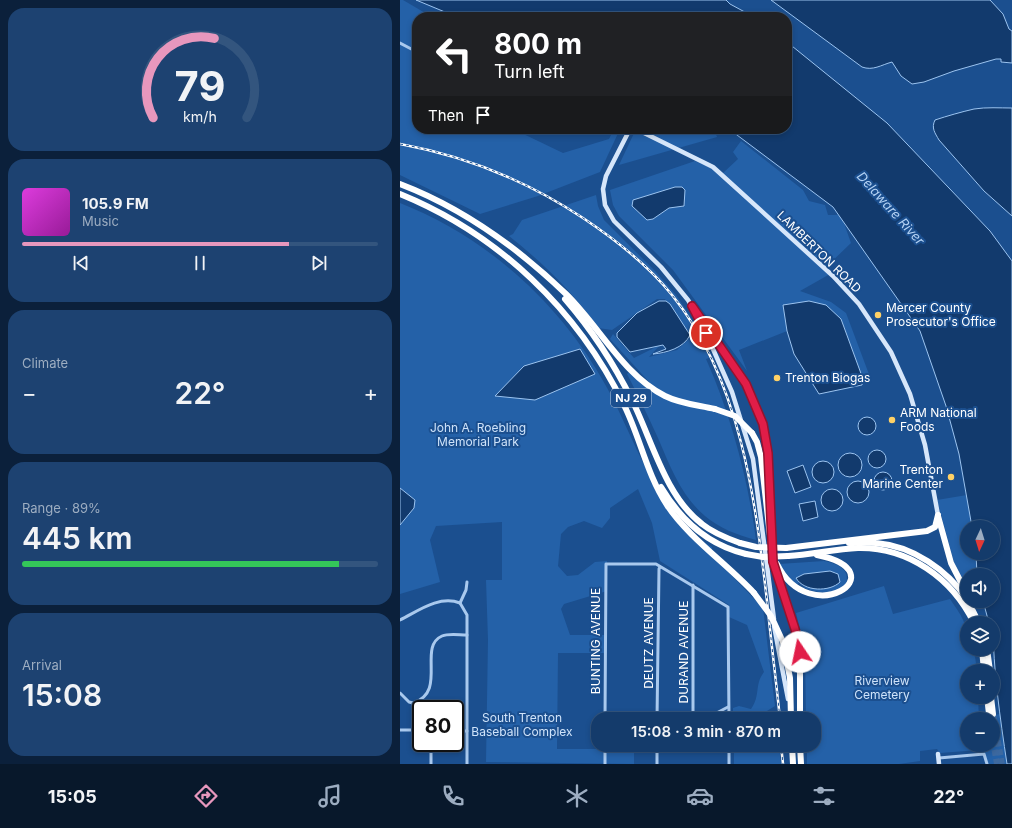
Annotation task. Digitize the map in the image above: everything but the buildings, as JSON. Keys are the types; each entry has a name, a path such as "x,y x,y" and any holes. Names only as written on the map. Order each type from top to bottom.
{"highway":[{"name":"NJ 29","path":"400,184 454,209 480,224 515,250 568,302 608,356 633,402 674,492 684,507 709,529 740,543 756,547 786,548 831,543 876,543 912,553 928,561 947,575 960,590"},
{"name":"NJ 29","path":"400,194 437,211 474,233 509,258 540,287 578,331 606,371 627,410 660,486 683,518 700,532 716,543 746,554 763,557 812,554 859,548 887,551 902,556 927,568 942,579 961,601 970,616"},
{"path":"515,250 567,296 620,358 651,387 677,401 715,409 735,416 752,432 759,447 774,567 798,645 800,712"},
{"path":"644,451 658,489 672,511 754,593 771,616 783,642 790,678 791,712"},
{"path":"831,543 871,536 927,531 935,527 938,515"},
{"path":"938,515 954,570 960,581"},
{"path":"772,553 785,578 802,590 823,595 834,594 846,590 850,582 851,575 845,565 833,558 812,554"},
{"name":"NJ 29","path":"972,608 976,616"},
{"path":"974,608 975,613"},
{"path":"989,704 991,714 991,704"},
{"path":"792,752 793,764"},
{"path":"800,752 801,764"}],"street":[{"path":"400,43 412,49"},
{"path":"628,134 604,181 603,194 606,208 614,221 669,276 742,376 758,409 765,432 768,453 772,545"},
{"name":"LAMBERTON ROAD","path":"646,134 712,166 833,276 859,304 891,352 910,394 926,450 938,515"},
{"path":"692,306 732,392 753,459 777,643 790,712"},
{"name":"BUNTING AVENUE","path":"605,712 606,564 656,564 660,567"},
{"path":"660,567 728,606 728,712"},
{"name":"DEUTZ AVENUE","path":"657,712 658,590 660,567"},
{"path":"460,603 466,590 467,582"},
{"name":"DURAND AVENUE","path":"693,585 693,712"},
{"path":"400,620 435,602 449,600 460,603 467,615 467,764"},
{"path":"417,700 429,690 432,650 436,640 447,635 467,635"},
{"path":"400,693 412,703"},
{"path":"718,712 728,707"},
{"path":"400,730 412,730"},
{"path":"431,752 431,764"},
{"path":"605,752 605,764"},
{"path":"657,752 657,764"},
{"path":"729,752 729,764"},
{"path":"939,764 938,756 984,754 987,764"}],"green space":[{"path":"400,0 403,0 423,12 412,12 412,134 523,134 563,153 609,139 612,134 618,134 600,172 538,196 480,214 400,175"},
{"path":"634,134 716,134 717,137 619,165"},
{"path":"741,141 803,190 809,201 825,205 828,215 841,215 851,243 824,269 830,274 800,291 831,302 846,313 870,377 863,379 841,319 784,305 787,331 739,350 747,371 673,270 619,216 613,205 610,190 695,161 723,173 738,159 733,152"},
{"path":"596,195 598,206 604,220 655,271 676,295 690,316 709,358 706,359 731,425 753,517 756,540 722,528 705,516 689,499 672,470 627,374 629,372 661,395 610,339 613,334 634,358 660,345 649,357 677,350 691,337 665,299 657,299 612,330 598,328 568,290 533,256 509,236 513,234 522,220"},
{"path":"400,203 432,217 463,234 492,254 519,276 544,301 588,356 606,386 649,474 662,496 676,516 693,533 712,547 712,555 763,608 775,706 765,712 733,712 733,708 739,706 751,709 756,699 759,681 764,672 747,625 729,617 729,605 660,561 652,523 638,489 610,508 610,518 602,528 584,521 568,527 561,534 558,566 567,576 578,575 595,562 607,561 607,591 564,604 561,609 570,635 607,635 607,653 558,653 557,749 591,749 591,752 634,752 634,764 486,762 488,640 486,580 502,580 502,522 436,526 430,540 440,582 400,594"},
{"path":"967,495 971,520 960,520 960,560 976,560 977,568 960,568 960,574 954,562 937,500"},
{"path":"824,561 835,564 843,569 847,576 845,587 834,592 824,593 801,587 827,588 836,572 813,573 796,578 799,583 796,585 779,564"},
{"name":"Riverview Cemetery","path":"884,586 893,614 950,599 961,616 960,656 975,656 976,664 960,664 960,704 978,704 979,712 960,712 960,751 940,753 937,749 920,751 920,761 899,764 807,764 807,752 821,752 821,712 806,712 805,650 796,613"},
{"path":"1000,714 1007,764 987,764 983,752 1000,752"},
{"path":"734,752 780,752 781,764 734,764"}],"water":[{"path":"416,0 726,0 730,4 745,12 445,12"},
{"path":"771,0 990,0 1003,14 1009,29 1012,31 1012,63 1001,62 1001,59 996,59 954,71 924,82 912,84 901,76 892,62 873,68 862,67 792,15 792,12 787,12"},
{"name":"Delaware River","path":"792,46 887,123 990,231 1012,261 1012,764 1007,764 999,704 1000,664 995,664 994,656 1000,656 1000,616 987,616 985,608 1000,608 1000,568 977,568 976,560 1000,560 1000,520 971,520 959,454 946,406 920,331 833,207 736,134 792,134"},
{"path":"1012,108 1012,216 984,191 939,140 933,126 935,120 974,109"},
{"path":"675,187 682,187 685,190 684,206 669,208 653,219 647,220 632,206 633,200"},
{"path":"659,301 666,301 670,304 690,335 684,343 669,351 653,354 666,349 663,345 630,352 617,337 617,333 637,313"},
{"path":"809,301 826,305 841,319 863,379 862,385 819,394 794,354 787,331 783,305"},
{"path":"580,349 595,374 535,400 495,396 524,366"},
{"path":"867,417 871,418 875,422 875,430 871,434 867,435 863,434 859,430 858,426 859,422 863,418"},
{"path":"877,450 881,451 885,455 885,463 881,467 877,468 873,467 869,463 868,459 869,455 873,451"},
{"path":"850,453 855,454 861,460 861,470 855,476 850,477 845,476 839,470 838,465 839,460 845,454"},
{"path":"823,461 831,464 834,472 831,480 823,483 815,480 812,472 815,464"},
{"path":"803,465 811,487 795,493 787,471"},
{"path":"883,472 887,473 891,477 891,485 887,489 883,490 879,489 875,485 874,481 875,477 879,473"},
{"path":"858,481 866,484 869,492 866,500 858,503 850,500 847,492 850,484"},
{"path":"400,488 415,500 414,508 400,525"},
{"path":"832,489 840,492 843,500 840,508 832,511 824,508 821,500 824,492"},
{"path":"815,501 818,517 803,521 799,504"},
{"path":"830,571 838,574 840,582 830,588 811,588 800,583 796,578 804,574"}],"tunnel":[{"path":"995,752 997,764"},
{"path":"1000,752 1002,764"}],"railway":[{"path":"400,144 449,155 518,181 583,218 642,263 672,295 695,328 714,364 729,401 750,481 757,521 779,712"},
{"path":"782,752 783,764"}],"place":[{"name":"Mercer County Prosecutor's Office","path":"878,315"},
{"name":"Trenton Biogas","path":"777,378"},
{"name":"ARM National Foods","path":"892,420"},
{"name":"Trenton Marine Center","path":"951,477"}],"route":[{"path":"706,333 692,306 746,384 755,400 763,424 768,453 773,562 795,629 800,652"}],"park label":[{"name":"John A. Roebling Memorial Park","path":"478,435"},
{"name":"South Trenton Baseball Complex","path":"522,725"}]}
